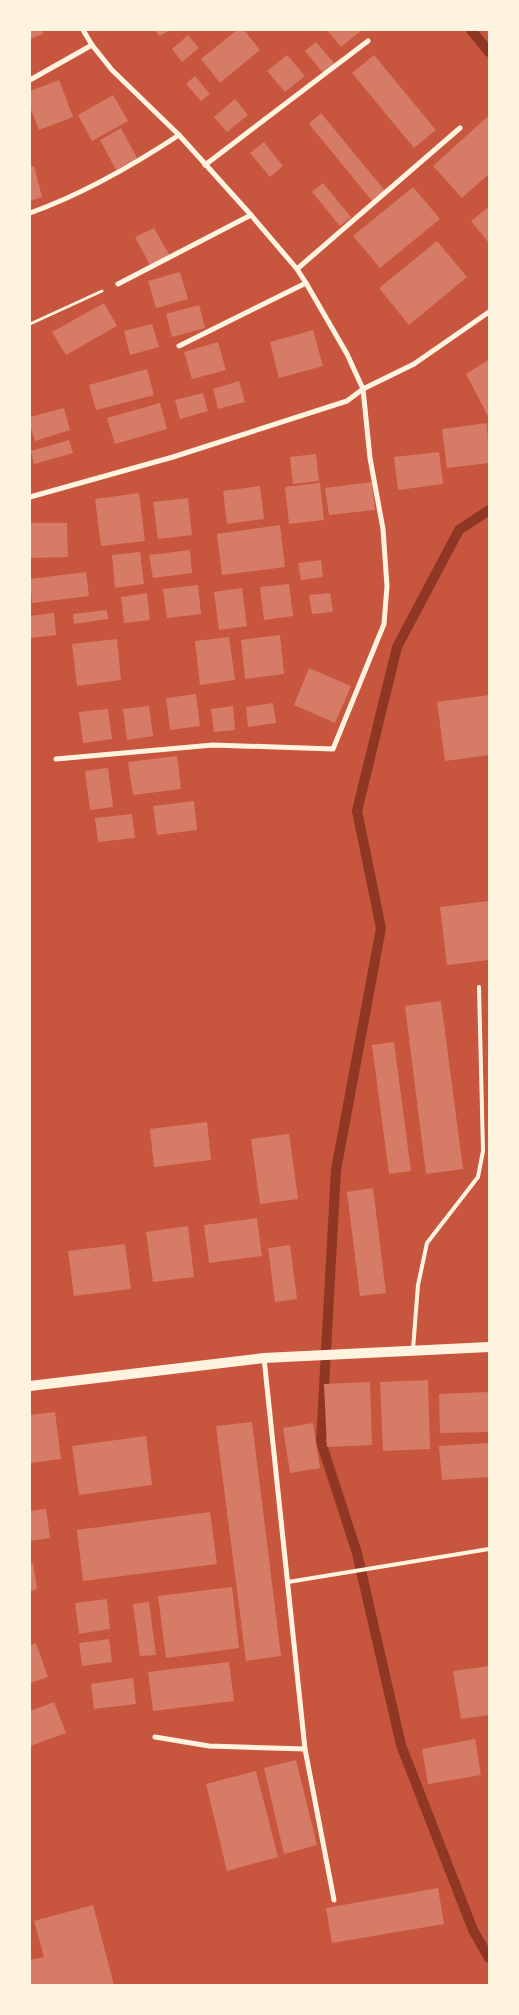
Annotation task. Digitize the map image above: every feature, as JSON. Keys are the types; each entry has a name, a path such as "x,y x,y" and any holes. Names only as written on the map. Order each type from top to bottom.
{"main road":[{"path":"30,1386 264,1358 489,1347"}],"street":[{"path":"56,759 213,745 334,749 384,624 387,586 383,529 370,458 363,389 358,375 297,269 179,135 112,70 92,45 83,30"},
{"path":"205,165 368,41"},
{"path":"30,80 92,45"},
{"path":"297,269 460,128"},
{"path":"30,213 95,184 147,156 179,135"},
{"path":"118,284 251,215"},
{"path":"178,346 306,282"},
{"path":"30,497 182,455 347,401 363,389 414,364 489,312"},
{"path":"264,1358 306,1749 334,1900"},
{"path":"154,1737 209,1746 306,1749"}],"lane":[{"path":"413,1351 418,1285 427,1243 478,1177 483,1151 479,988"},
{"path":"288,1582 489,1549"}],"path":[{"path":"30,324 118,284"}],"building":[{"path":"30,30 41,30 43,34 30,39"},
{"path":"156,30 170,30 159,36"},
{"path":"237,30 244,30 260,50 220,83 201,59"},
{"path":"327,30 362,30 341,47"},
{"path":"188,35 199,48 182,62 172,49"},
{"path":"316,42 335,64 324,74 305,51"},
{"path":"287,55 305,76 285,92 267,71"},
{"path":"374,55 436,130 414,148 352,73"},
{"path":"195,76 210,94 201,101 186,84"},
{"path":"59,80 73,117 39,130 30,107 30,91"},
{"path":"113,95 128,121 92,141 78,115"},
{"path":"235,99 248,115 227,132 214,117"},
{"path":"321,113 386,192 373,202 309,124"},
{"path":"487,117 489,120 489,174 462,198 433,166"},
{"path":"121,128 137,158 116,170 100,140"},
{"path":"264,142 283,166 270,177 250,153"},
{"path":"34,166 42,197 30,201 30,167"},
{"path":"323,183 351,217 340,226 312,192"},
{"path":"413,187 440,219 380,268 353,236"},
{"path":"487,208 489,210 489,243 471,221"},
{"path":"154,228 170,256 151,267 135,237"},
{"path":"437,241 467,277 409,325 379,288"},
{"path":"180,272 188,299 156,308 148,281"},
{"path":"104,303 117,326 66,355 52,332"},
{"path":"199,305 205,328 172,337 166,314"},
{"path":"152,324 159,347 130,355 124,331"},
{"path":"313,330 323,366 279,378 270,342"},
{"path":"218,342 226,370 192,379 184,352"},
{"path":"488,360 489,362 489,418 466,374"},
{"path":"147,369 154,395 96,410 89,385"},
{"path":"239,381 245,402 218,409 213,389"},
{"path":"203,393 208,411 180,419 175,400"},
{"path":"160,403 167,429 115,444 107,418"},
{"path":"64,408 70,430 35,441 30,425 30,417"},
{"path":"487,423 489,463 447,468 442,429"},
{"path":"69,440 73,453 34,464 31,451"},
{"path":"439,452 443,484 398,490 394,457"},
{"path":"316,454 319,481 293,484 290,457"},
{"path":"372,482 375,510 329,515 325,488"},
{"path":"320,483 324,520 289,524 285,487"},
{"path":"260,486 264,519 227,524 223,491"},
{"path":"139,493 145,541 101,546 95,499"},
{"path":"188,498 192,535 158,539 153,502"},
{"path":"30,523 67,523 68,557 30,558"},
{"path":"280,525 285,567 222,575 217,534"},
{"path":"190,550 192,573 153,578 149,555"},
{"path":"140,552 144,584 115,588 112,555"},
{"path":"321,560 323,577 301,580 298,563"},
{"path":"86,572 89,596 32,603 30,579"},
{"path":"289,584 293,616 264,620 260,587"},
{"path":"198,585 201,614 167,618 163,589"},
{"path":"242,588 247,626 219,630 214,592"},
{"path":"147,593 150,620 124,623 121,597"},
{"path":"330,593 333,612 312,614 309,595"},
{"path":"107,610 108,619 74,624 73,614"},
{"path":"54,613 56,635 30,638 30,616"},
{"path":"280,635 284,674 245,679 241,640"},
{"path":"229,637 235,680 200,685 195,641"},
{"path":"117,639 121,680 77,686 72,644"},
{"path":"309,668 351,686 335,723 294,705"},
{"path":"196,694 200,726 170,730 166,698"},
{"path":"489,695 489,755 445,761 437,702"},
{"path":"273,703 276,723 248,727 246,707"},
{"path":"149,706 153,736 127,740 123,709"},
{"path":"233,706 235,730 214,732 211,709"},
{"path":"108,709 112,739 83,743 79,712"},
{"path":"177,756 181,789 133,795 128,762"},
{"path":"108,768 113,807 90,810 85,771"},
{"path":"194,801 197,830 157,835 153,806"},
{"path":"132,814 135,838 98,842 95,818"},
{"path":"489,901 489,960 447,965 440,907"},
{"path":"441,1001 463,1169 426,1174 405,1006"},
{"path":"394,1042 411,1171 389,1174 372,1045"},
{"path":"207,1122 211,1160 154,1167 150,1129"},
{"path":"289,1134 298,1199 260,1204 251,1139"},
{"path":"373,1188 386,1293 360,1296 347,1192"},
{"path":"257,1218 262,1256 209,1263 204,1225"},
{"path":"188,1226 194,1277 153,1282 146,1232"},
{"path":"125,1244 131,1289 74,1296 68,1251"},
{"path":"290,1245 297,1299 275,1302 268,1248"},
{"path":"428,1380 430,1449 383,1451 380,1382"},
{"path":"370,1382 372,1445 327,1447 324,1384"},
{"path":"489,1392 489,1432 440,1433 439,1394"},
{"path":"55,1412 61,1459 30,1463 30,1415"},
{"path":"252,1422 281,1656 246,1661 216,1426"},
{"path":"313,1423 320,1468 290,1473 283,1428"},
{"path":"146,1436 152,1485 79,1495 72,1446"},
{"path":"489,1443 489,1477 442,1480 439,1446"},
{"path":"46,1509 50,1538 30,1541 30,1511"},
{"path":"210,1512 217,1564 83,1581 77,1530"},
{"path":"33,1563 37,1589 30,1591 30,1564"},
{"path":"232,1587 239,1648 166,1658 158,1596"},
{"path":"107,1599 110,1629 79,1634 75,1603"},
{"path":"149,1602 156,1655 140,1656 133,1604"},
{"path":"109,1639 112,1662 82,1666 79,1643"},
{"path":"36,1643 48,1677 30,1683 30,1646"},
{"path":"229,1662 234,1701 153,1711 148,1672"},
{"path":"489,1666 489,1715 461,1719 453,1671"},
{"path":"133,1678 136,1704 94,1709 91,1684"},
{"path":"54,1702 66,1733 30,1746 30,1711"},
{"path":"475,1739 481,1775 428,1784 422,1749"},
{"path":"296,1760 317,1845 284,1854 264,1768"},
{"path":"256,1771 278,1857 227,1871 206,1784"},
{"path":"438,1888 444,1924 332,1943 326,1908"},
{"path":"93,1905 114,1985 30,1985 30,1960 44,1957 34,1921"}],"waterway":[{"path":"471,30 489,52"},
{"path":"489,510 459,530 397,647 357,811 381,928 336,1170 321,1442 357,1553 401,1745 473,1930 489,1958"}]}
